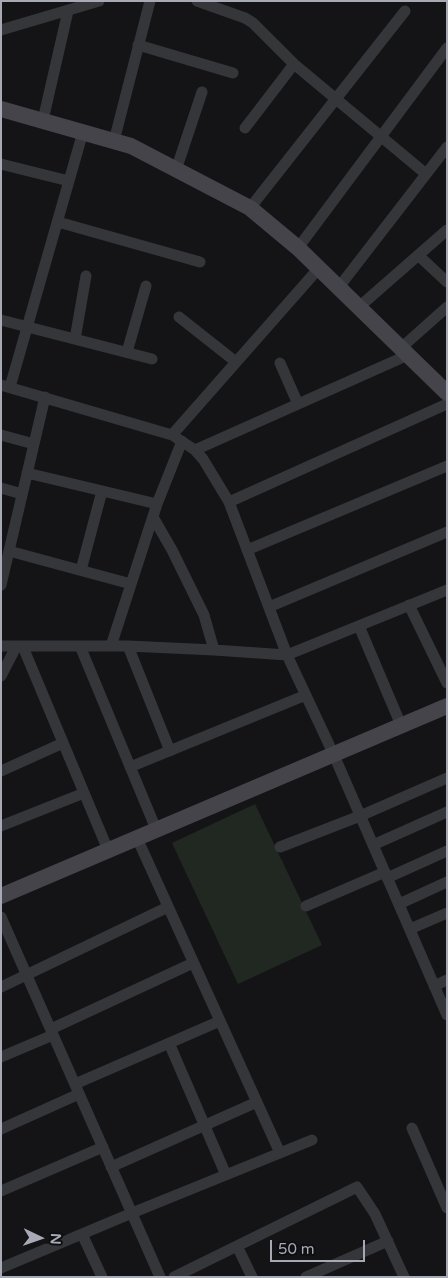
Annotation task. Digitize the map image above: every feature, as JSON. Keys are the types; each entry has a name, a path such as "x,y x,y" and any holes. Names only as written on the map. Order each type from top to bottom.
{"street":[{"path":"1,30 98,1"},
{"path":"114,141 150,1"},
{"path":"197,1 245,18 253,23 294,64 426,174"},
{"path":"43,120 68,11"},
{"path":"250,208 405,11"},
{"path":"138,45 233,73"},
{"path":"298,248 447,48"},
{"path":"245,128 294,64"},
{"path":"176,170 202,92"},
{"path":"1,109 131,146 250,208 298,248 447,392"},
{"path":"83,132 28,327 6,386 177,438 195,450 203,459 229,502 287,655 333,754 447,1015"},
{"path":"339,288 447,147"},
{"path":"1,164 69,182"},
{"path":"58,222 200,262"},
{"path":"359,308 447,230"},
{"path":"418,255 447,282"},
{"path":"111,646 177,438 236,362 319,268"},
{"path":"75,339 86,276"},
{"path":"127,352 146,286"},
{"path":"195,450 298,404 405,352 447,307"},
{"path":"179,317 236,362"},
{"path":"1,320 152,359"},
{"path":"280,363 298,404"},
{"path":"1,585 9,551 7,538 22,494 45,397"},
{"path":"229,502 447,404"},
{"path":"1,434 34,444"},
{"path":"247,550 447,466"},
{"path":"27,473 157,504"},
{"path":"1,488 22,494"},
{"path":"81,570 102,491"},
{"path":"153,517 172,550 204,615 214,650"},
{"path":"269,606 447,532"},
{"path":"9,551 131,584"},
{"path":"1,646 128,646 287,655 447,590"},
{"path":"409,605 447,683"},
{"path":"359,626 401,725"},
{"path":"1,676 20,646"},
{"path":"20,646 64,744 108,850"},
{"path":"80,646 156,829"},
{"path":"128,646 170,751"},
{"path":"130,767 306,695"},
{"path":"1,896 447,706"},
{"path":"1,771 64,744"},
{"path":"280,847 360,816 447,778"},
{"path":"1,826 84,793"},
{"path":"373,845 447,812"},
{"path":"137,838 280,1153"},
{"path":"306,906 447,851"},
{"path":"398,904 447,882"},
{"path":"1,987 168,907"},
{"path":"410,929 447,913"},
{"path":"1,917 160,1277"},
{"path":"1,1057 193,962"},
{"path":"434,986 447,980"},
{"path":"1,1129 169,1043 220,1021"},
{"path":"169,1043 226,1175"},
{"path":"111,1166 256,1102"},
{"path":"412,1128 447,1208"},
{"path":"1,1268 312,1140"},
{"path":"1,1191 103,1147"},
{"path":"174,1277 357,1187 375,1214 404,1277"},
{"path":"82,1234 99,1276"},
{"path":"306,1277 388,1241"},
{"path":"237,1246 252,1277"}],"shaded area":[{"path":"255,804 322,945 238,984 172,843"}]}
